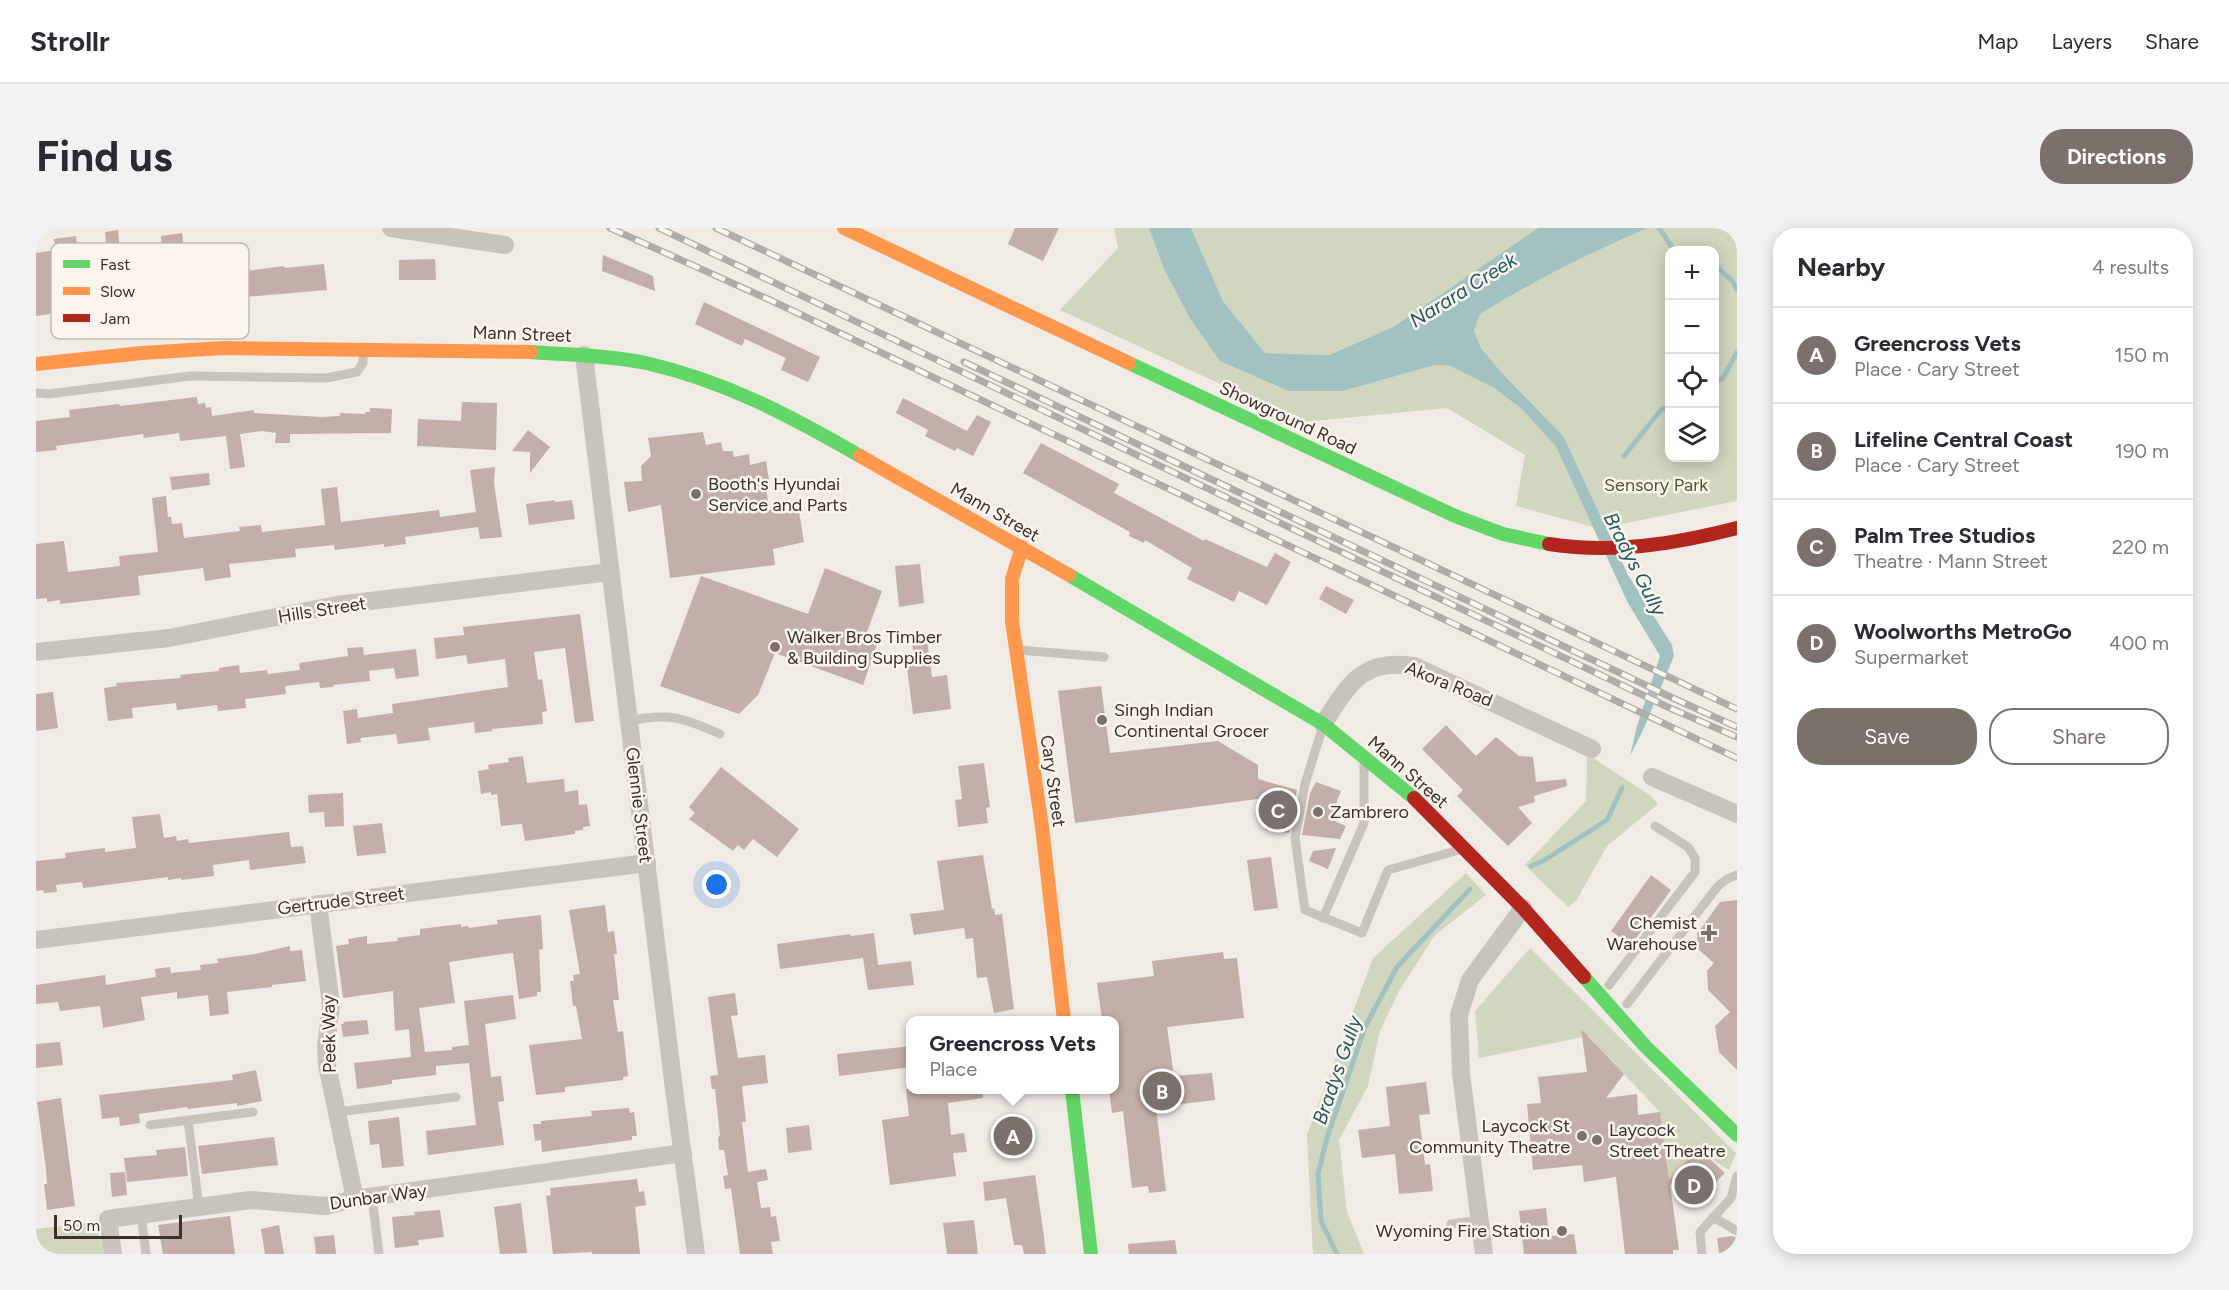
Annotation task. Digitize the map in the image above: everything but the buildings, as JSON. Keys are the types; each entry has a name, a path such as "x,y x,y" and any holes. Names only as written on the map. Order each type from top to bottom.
{"main road":[{"name":"Showground Road","path":"844,228 1468,522 1537,542 1631,549 1668,545 1737,528"},
{"name":"Mann Street","path":"36,364 182,350 511,351 614,358 663,367 705,379 749,396 808,426 1022,548 1323,724 1404,788 1523,908 1620,1019 1737,1135"},
{"name":"Cary Street","path":"1022,548 1016,562 1011,591 1016,650 1042,827 1064,1016"},
{"name":"Mann Street","path":"1523,908 1566,943 1631,1007"},
{"path":"1073,1094 1091,1254"}],"street":[{"path":"391,228 505,245"},
{"name":"Glennie Street","path":"584,355 696,1254"},
{"name":"Hills Street","path":"36,652 169,638 337,605 610,572"},
{"name":"Akora Road","path":"1323,724 1345,690 1360,674 1383,665 1398,663 1414,666 1592,749"},
{"path":"1652,777 1737,814"},
{"name":"Gertrude Street","path":"36,940 646,863"},
{"name":"Peek Way","path":"318,904 330,1005 326,1046 327,1065 337,1112 363,1198"},
{"path":"1484,1254 1461,1074 1459,1015 1470,980 1523,908"},
{"name":"Dunbar Way","path":"113,1254 108,1219 251,1200 325,1206 363,1198 683,1153"}],"lane":[{"path":"36,393 49,394 190,376 326,378 357,372 363,363 363,349"},
{"path":"1016,650 1104,657"},
{"path":"629,721 651,716 685,719 720,734"},
{"path":"1323,724 1305,784 1295,838 1305,910 1362,933 1388,870 1464,848"},
{"path":"1323,918 1364,823 1364,756"},
{"path":"1610,986 1695,872 1695,858 1688,847 1655,826"},
{"path":"1631,1007 1718,886 1737,875"},
{"path":"337,1112 456,1097"},
{"path":"150,1125 253,1112"},
{"path":"188,1120 199,1207"},
{"path":"1702,1254 1700,1232 1731,1198 1737,1176"},
{"path":"363,1198 379,1254"},
{"path":"141,1214 146,1254"},
{"path":"1713,1217 1737,1231"},
{"path":"1451,1224 1479,1220"}],"green space":[{"path":"1114,228 1149,228 1163,267 1220,361 1288,391 1343,391 1435,365 1450,366 1494,388 1523,410 1556,447 1593,527 1516,506 1525,455 1447,408 1303,422 1060,310 1118,248"},
{"path":"1191,228 1538,228 1393,327 1329,355 1265,353 1223,301"},
{"name":"Sensory Park","path":"1647,228 1737,228 1737,501 1606,527 1564,437 1481,348 1474,331 1480,314 1583,257"},
{"path":"1587,754 1651,796 1658,804 1607,846 1576,901 1568,907 1525,865 1586,801"},
{"path":"1466,873 1486,895 1435,935 1399,991 1380,1031 1368,1086 1339,1140 1347,1212 1364,1254 1313,1254 1307,1135 1373,958"},
{"path":"1530,948 1736,1153 1729,1170 1707,1156 1669,1180 1660,1112 1588,1036 1479,1058 1475,1011"},
{"path":"87,1223 102,1238 104,1254 36,1254 36,1229"}],"water":[{"name":"Narara Creek","path":"1149,228 1191,228 1223,301 1265,353 1329,355 1393,327 1538,228 1647,228 1520,290 1480,314 1474,331 1481,348 1501,372 1564,437 1628,575 1672,645 1674,656 1630,756 1637,726 1660,656 1628,603 1556,447 1523,410 1494,388 1450,366 1435,365 1343,391 1288,391 1220,361 1191,320 1163,267"}],"waterway":[{"path":"1659,228 1671,246"},
{"path":"1719,269 1733,282 1737,290"},
{"path":"1719,380 1723,378 1737,352"},
{"path":"1624,456 1665,408"},
{"name":"Bradys Gully","path":"1531,866 1543,861 1607,820 1622,788"},
{"name":"Bradys Gully","path":"1337,1254 1321,1221 1318,1174 1327,1138 1365,1027 1397,967 1470,889"}],"railway":[{"path":"610,228 770,300 1737,758"},
{"path":"659,228 1672,709 1737,737"},
{"path":"716,228 1737,709"},
{"path":"964,362 1737,727"}],"traffic: fast":[{"path":"531,352 617,358 675,371 757,401 860,456"},
{"path":"1129,363 1455,516 1503,534 1549,544"},
{"path":"1069,575 1323,724 1414,798"},
{"path":"1584,977 1645,1046 1737,1135"},
{"path":"1072,1094 1091,1254"}],"traffic: slow":[{"path":"844,228 1129,363"},
{"path":"36,364 142,353 223,348 531,352"},
{"path":"860,456 1069,575"},
{"path":"1022,547 1012,579 1012,621 1042,827 1064,1016"}],"traffic: jam":[{"path":"1549,544 1597,548 1644,546 1690,539 1737,528"},
{"path":"1414,798 1523,908 1584,977"}],"place":[{"name":"Booth's Hyundai Service and Parts","path":"696,494"},
{"name":"Walker Bros Timber & Building Supplies","path":"775,647"},
{"name":"Singh Indian Continental Grocer","path":"1102,720"},
{"name":"Palm Tree Studios","path":"1278,810"},
{"name":"Zambrero","path":"1318,812"},
{"name":"Chemist Warehouse","path":"1709,933"},
{"name":"Lifeline Central Coast","path":"1162,1091"},
{"name":"Greencross Vets","path":"1013,1136"},
{"name":"Laycock St Community Theatre","path":"1582,1136"},
{"name":"Laycock Street Theatre","path":"1597,1140"},
{"name":"Woolworths MetroGo","path":"1694,1185"},
{"name":"Wyoming Fire Station","path":"1562,1231"}]}
